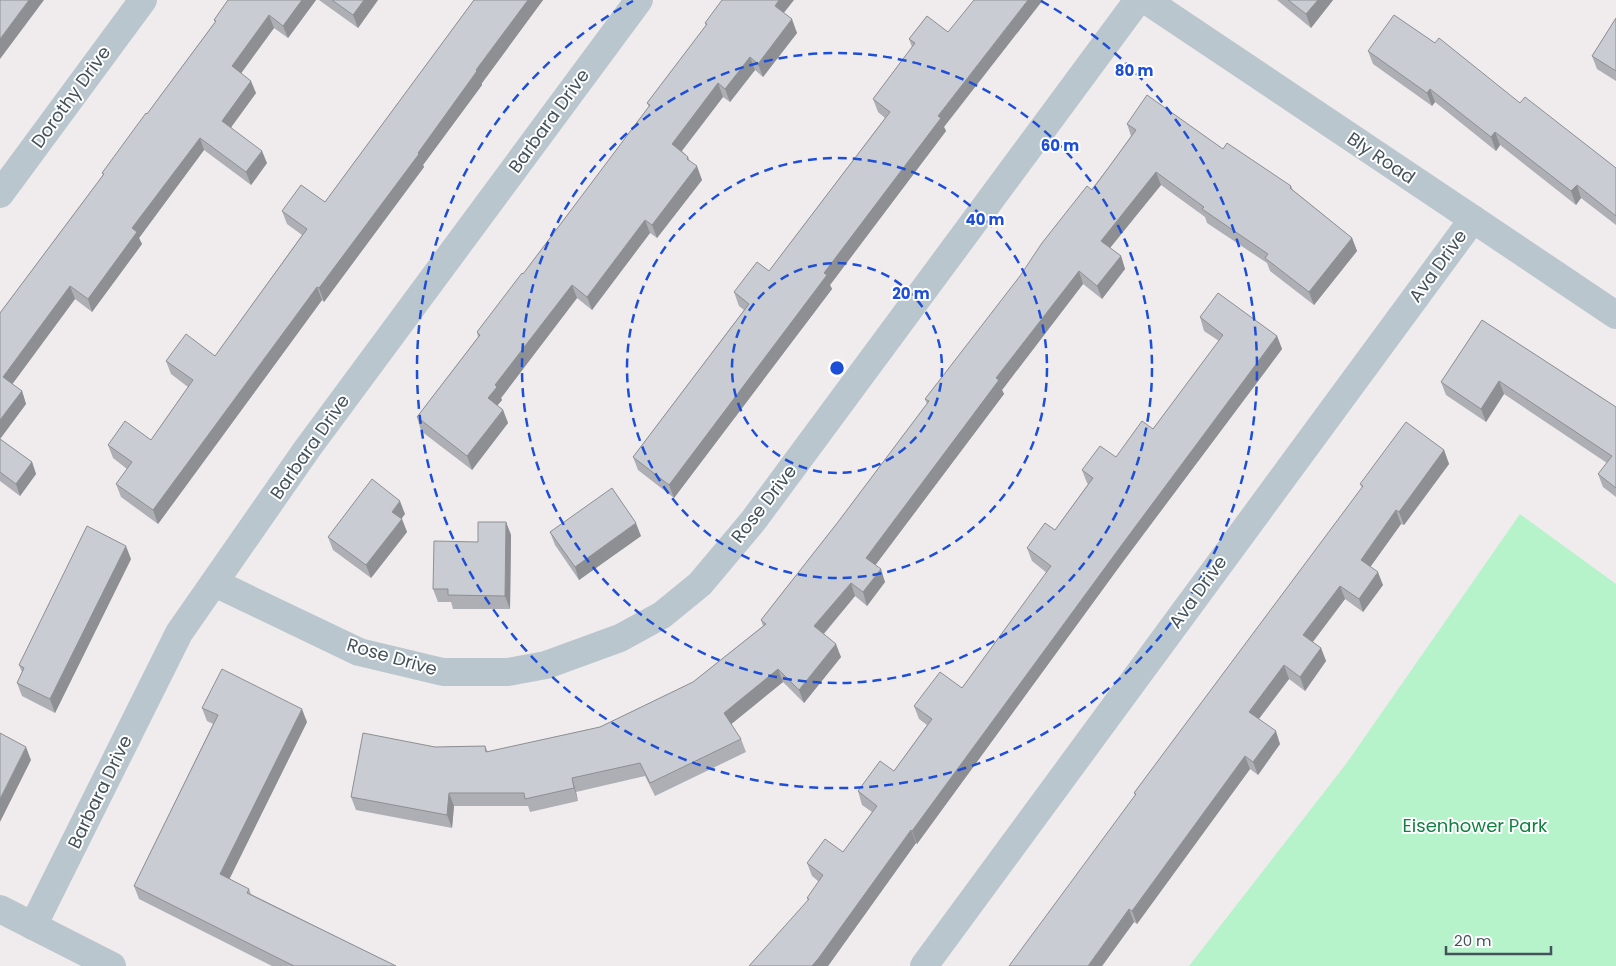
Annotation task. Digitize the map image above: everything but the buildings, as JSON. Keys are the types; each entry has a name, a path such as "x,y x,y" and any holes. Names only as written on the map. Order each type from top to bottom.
{"street":[{"name":"Dorothy Drive","path":"0,194 143,0"},
{"name":"Barbara Drive","path":"33,926 179,633 216,583 307,448 638,0"},
{"name":"Rose Drive","path":"216,583 359,652 443,672 508,672 546,665 620,638 662,615 700,584 753,521 1138,0"},
{"name":"Bly Road","path":"1146,0 1616,315"},
{"name":"Ava Drive","path":"924,966 1472,219"},
{"path":"0,910 112,966"}],"green space":[{"name":"Eisenhower Park","path":"1520,514 1616,584 1616,966 1189,966 1346,764"}]}
